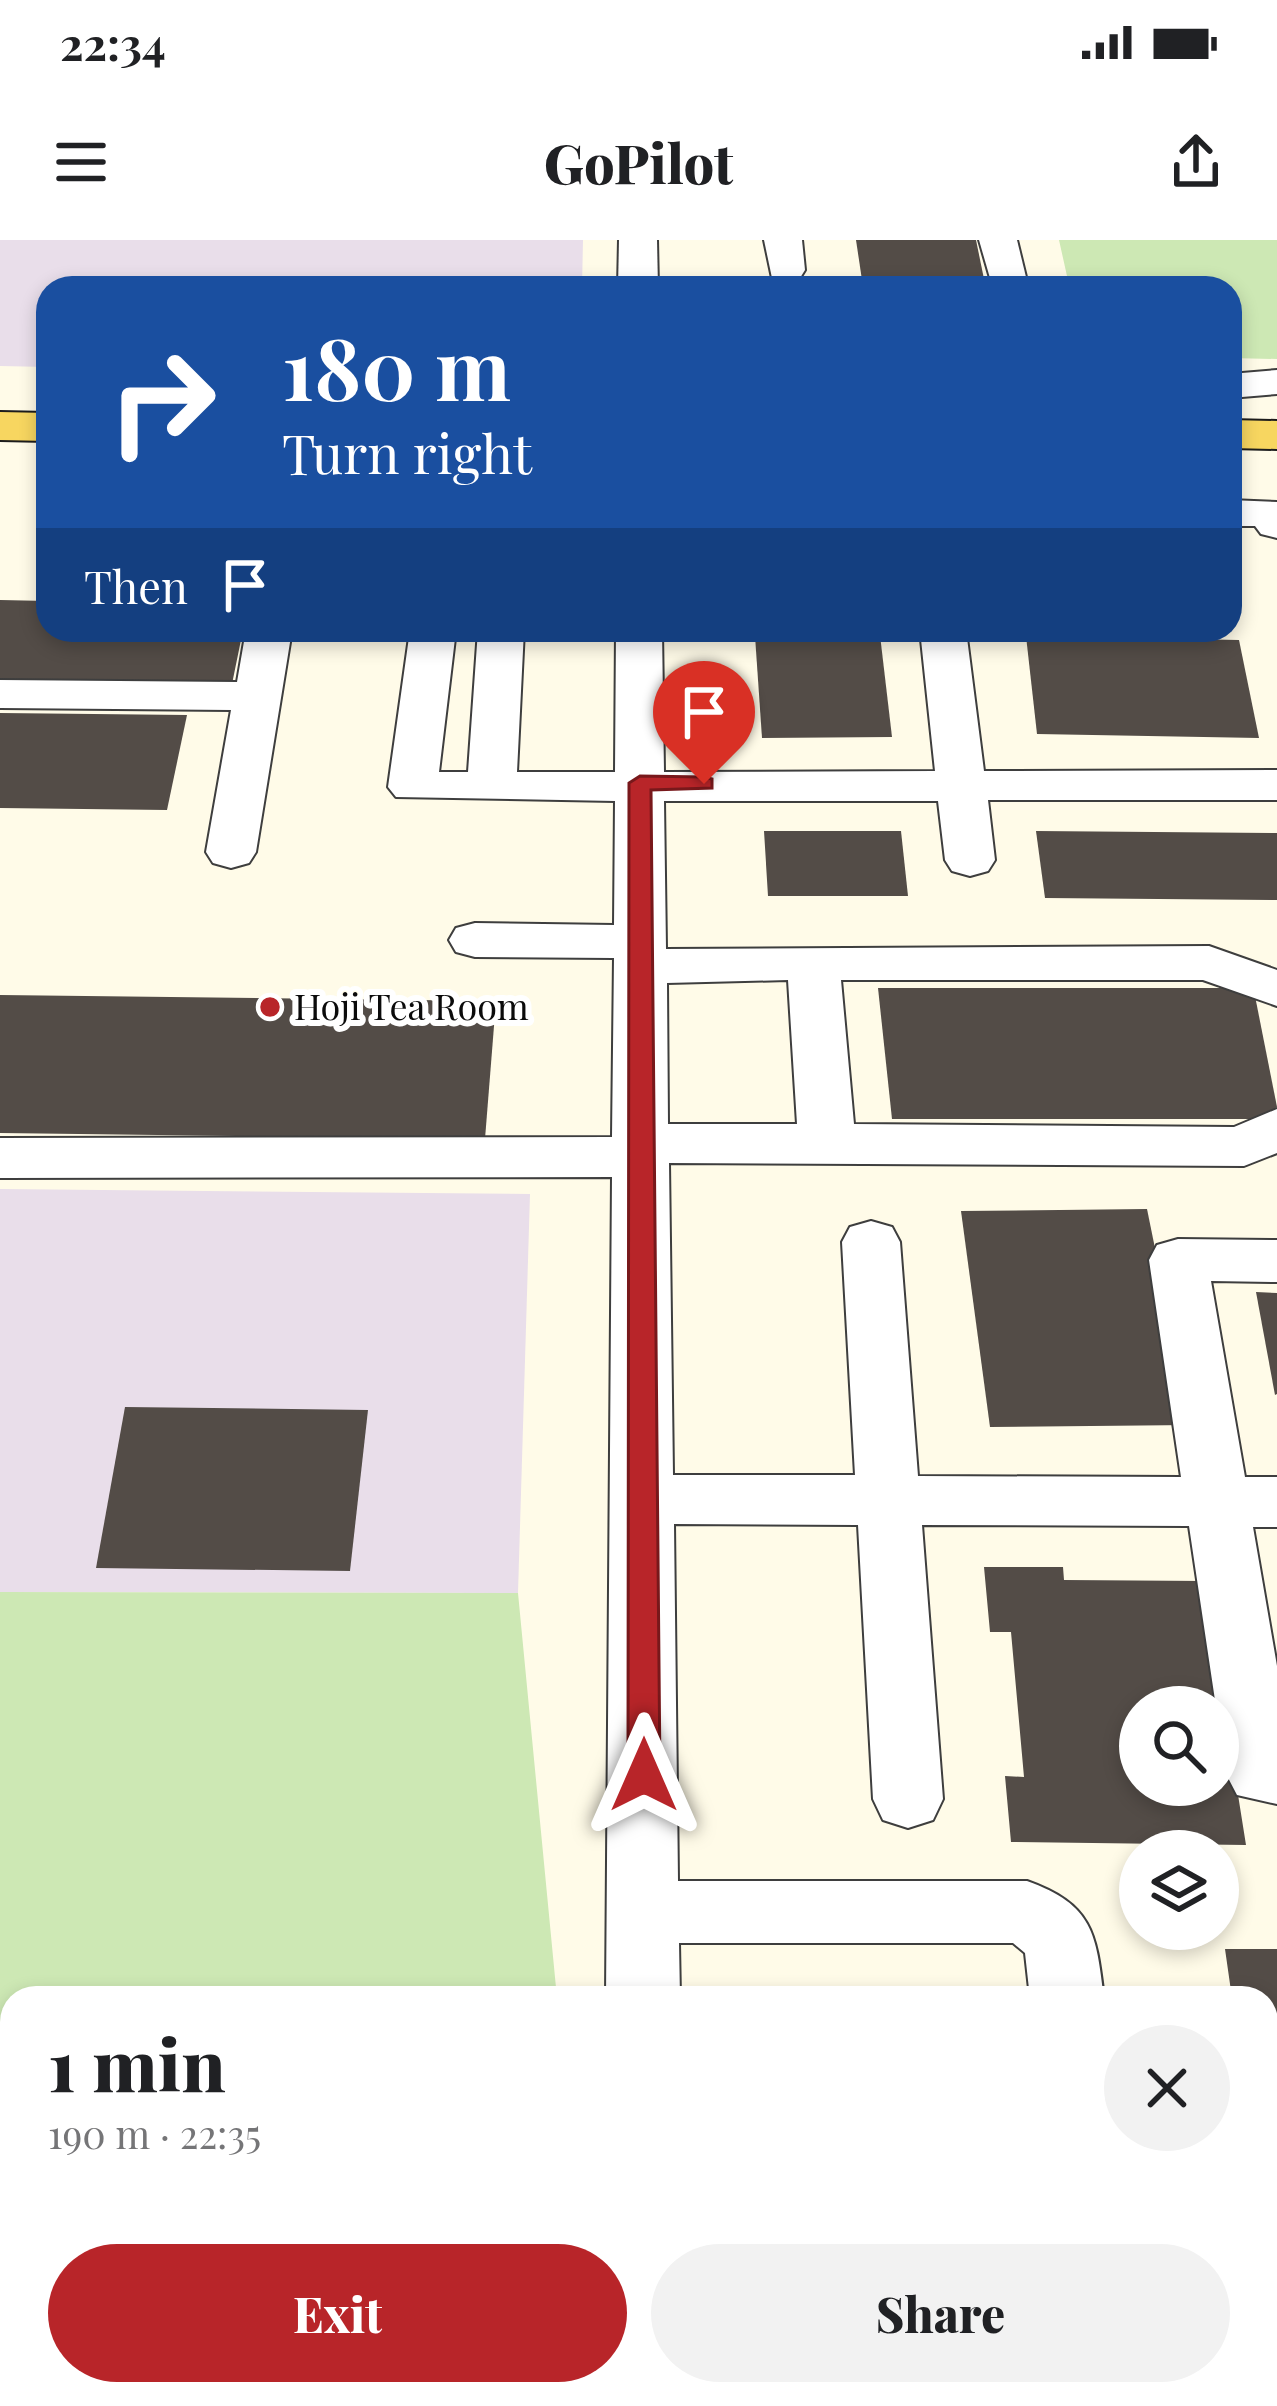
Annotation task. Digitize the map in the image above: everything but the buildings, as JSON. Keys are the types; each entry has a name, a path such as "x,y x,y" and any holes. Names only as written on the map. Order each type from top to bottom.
{"main road":[{"path":"0,395 36,396"},
{"path":"1242,402 1277,402"},
{"path":"0,426 36,427"},
{"path":"1242,434 1277,435"}],"street":[{"path":"638,240 638,276"},
{"path":"1242,385 1277,382"},
{"path":"231,852 267,642"},
{"path":"431,642 413,787 1277,785"},
{"path":"491,788 501,642"},
{"path":"639,642 643,1986"},
{"path":"944,642 970,860"},
{"path":"0,694 258,696"},
{"path":"476,940 813,963 1209,963 1277,989"},
{"path":"813,963 827,1143"},
{"path":"0,1158 641,1150 827,1143 1244,1147 1277,1128"},
{"path":"871,1242 908,1799"},
{"path":"1277,1261 1178,1259 1247,1502 1262,1774 1277,1774"},
{"path":"643,1499 1247,1502"},
{"path":"645,1912 1027,1912 1060,1938 1066,1986"}],"shaded area":[{"path":"0,240 583,240 582,276 36,276 36,367 0,366"},
{"path":"0,1189 530,1194 518,1593 0,1592"}],"green space":[{"path":"1059,240 1277,240 1277,359 1242,358 1242,276 1067,276"},
{"path":"0,1592 518,1593 556,1986 0,1986"}],"place":[{"name":"Hoji Tea Room","path":"270,1007"}],"route":[{"path":"644,1775 640,783 704,784"}]}
